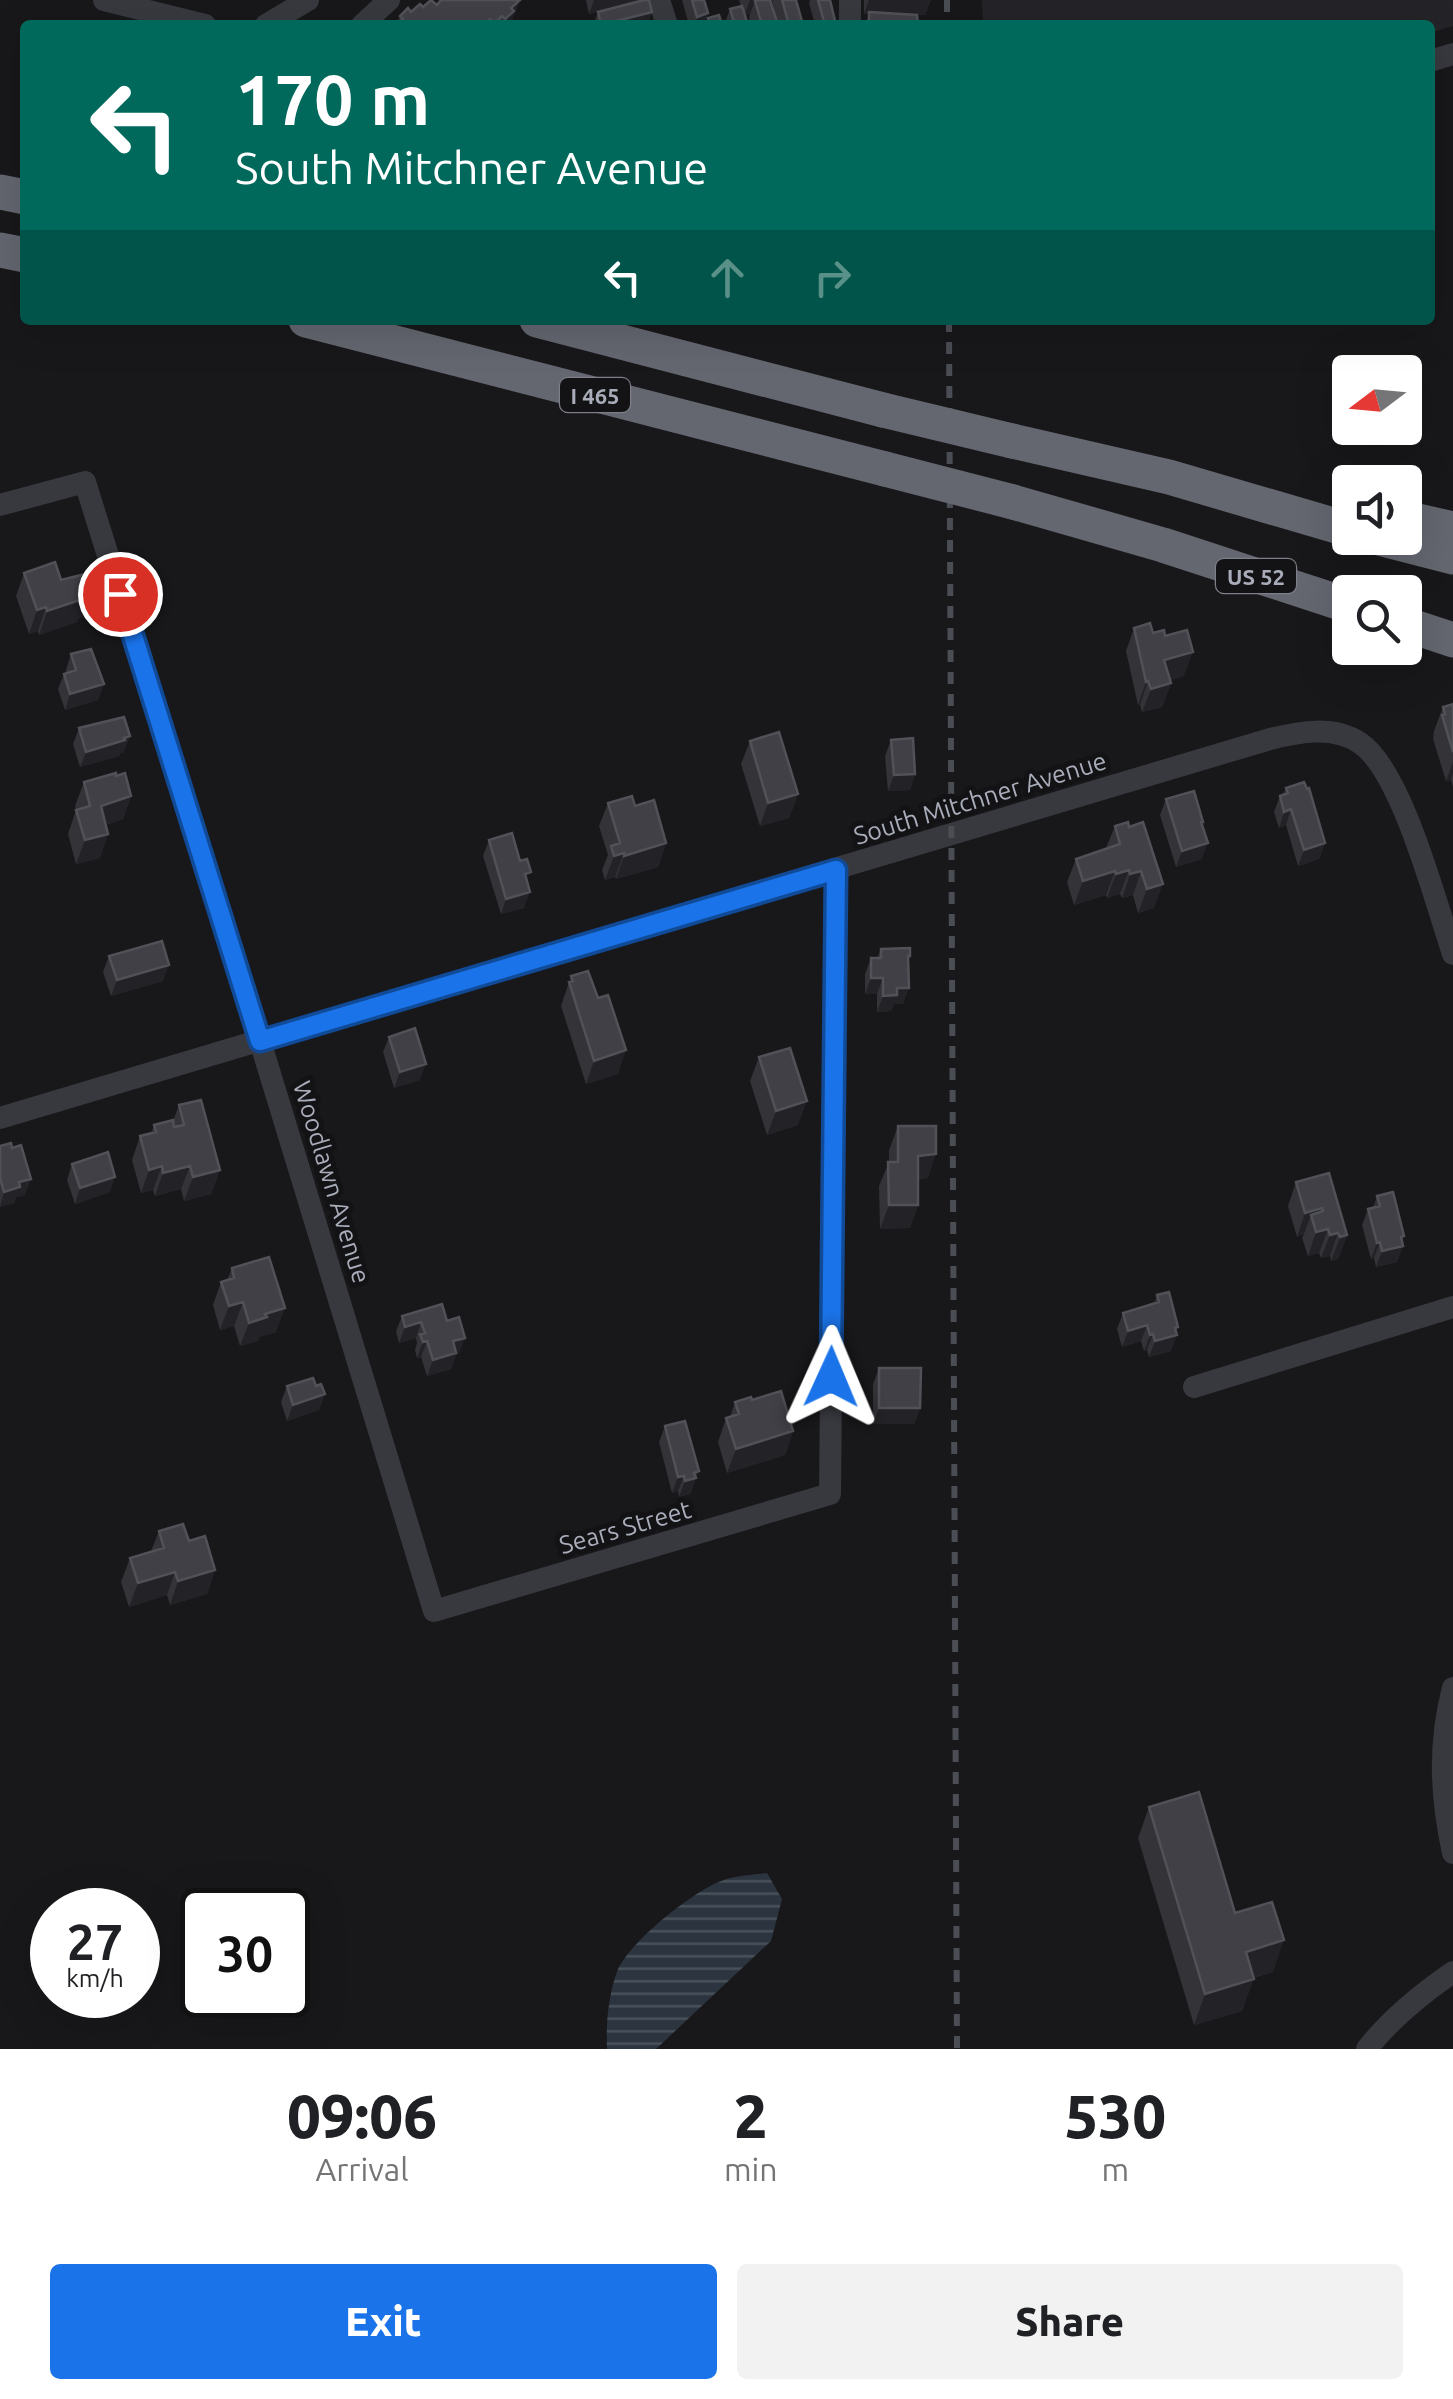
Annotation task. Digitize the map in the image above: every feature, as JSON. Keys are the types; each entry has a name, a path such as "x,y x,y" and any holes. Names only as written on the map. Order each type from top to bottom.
{"highway":[{"name":"I 465","path":"325,325 1013,502 1163,545 1332,586"},
{"name":"I 465","path":"555,325 883,410 1169,477 1332,525"},
{"path":"1169,477 1332,500"},
{"path":"1422,522 1453,530"},
{"name":"US 52","path":"1163,545 1332,600"},
{"path":"1422,549 1453,557"},
{"path":"1422,608 1453,616"},
{"path":"1422,630 1453,640"}],"street":[{"path":"104,0 184,20"},
{"path":"274,20 308,0"},
{"path":"367,20 389,0"},
{"name":"Woodlawn Avenue","path":"0,505 86,482 434,1612"},
{"name":"South Mitchner Avenue","path":"0,1118 1306,730 1344,736 1372,754 1394,788 1453,954"},
{"name":"Sears Street","path":"434,1612 830,1494 836,870"},
{"path":"1194,1388 1453,1308"},
{"path":"1453,1688 1444,1729 1444,1814 1453,1853"},
{"path":"1367,2049 1405,2007 1453,1972"}],"shaded area":[{"path":"982,0 1453,0 1453,26 1435,31 1435,20 983,20"},
{"path":"767,1873 782,1899 771,1941 656,2049 607,2049 614,1981 634,1947 678,1907 709,1887 732,1878"}],"building":[{"path":"431,0 437,5 441,0 520,0 505,19 502,16 498,20 402,20 400,16 408,8 411,12 420,4 423,7"},
{"path":"649,0 652,12 621,20 600,20 598,12"},
{"path":"692,0 704,0 708,13 697,17"},
{"path":"770,0 776,20 761,20 755,1"},
{"path":"782,0 796,0 802,20 788,20"},
{"path":"818,0 830,0 835,20 824,20"},
{"path":"742,6 746,20 733,20 730,9"},
{"path":"869,12 917,15 918,20 869,20"},
{"path":"55,562 61,580 85,574 91,594 47,611 46,607 37,610 24,573"},
{"path":"1150,623 1153,633 1164,630 1165,636 1187,630 1193,652 1164,660 1171,683 1151,689 1134,628"},
{"path":"91,649 104,684 70,694 64,674 76,670 71,654"},
{"path":"1453,704 1453,752 1442,715 1443,707"},
{"path":"124,717 130,736 86,752 79,728"},
{"path":"779,732 798,794 768,803 750,741"},
{"path":"913,738 915,774 894,775 891,740"},
{"path":"125,773 131,796 101,806 108,834 85,840 76,810 90,806 84,782"},
{"path":"1304,782 1325,843 1304,850 1291,809 1284,812 1280,796 1288,793 1286,788"},
{"path":"1194,791 1208,843 1182,851 1166,799"},
{"path":"632,796 635,806 654,800 666,843 614,856 611,846 620,843 608,803"},
{"path":"1128,822 1129,827 1143,822 1163,884 1147,889 1141,871 1130,874 1129,870 1083,881 1076,859 1120,844 1115,826"},
{"path":"512,833 520,861 527,859 531,872 525,874 530,892 506,899 489,840"},
{"path":"162,941 169,965 117,980 109,956"},
{"path":"910,948 909,988 897,988 897,995 883,996 883,978 871,978 871,958 881,958 881,949"},
{"path":"588,971 598,998 608,995 626,1050 594,1061 569,982 573,981 571,976"},
{"path":"415,1028 426,1064 400,1072 389,1037"},
{"path":"790,1048 807,1101 776,1111 759,1057"},
{"path":"201,1100 220,1170 193,1177 190,1166 163,1173 162,1166 149,1170 140,1136 156,1132 154,1125 173,1120 174,1127 184,1125 179,1105"},
{"path":"898,1126 936,1126 936,1154 918,1156 918,1205 889,1205 888,1162 898,1162"},
{"path":"11,1143 12,1148 21,1145 31,1179 4,1192 0,1146"},
{"path":"108,1152 115,1177 80,1188 72,1164"},
{"path":"1329,1173 1347,1235 1340,1237 1338,1233 1330,1235 1328,1229 1316,1232 1311,1215 1323,1211 1322,1208 1305,1213 1296,1182"},
{"path":"1393,1192 1403,1246 1382,1251 1368,1209 1380,1206 1377,1196"},
{"path":"269,1257 285,1308 249,1323 243,1302 229,1306 221,1282 234,1278 232,1268"},
{"path":"1169,1292 1177,1335 1155,1341 1147,1325 1128,1331 1123,1313 1159,1302 1157,1295"},
{"path":"442,1304 447,1321 459,1317 465,1338 453,1341 456,1353 433,1360 427,1341 423,1342 420,1334 425,1333 421,1322 405,1327 402,1316"},
{"path":"879,1368 921,1368 920,1408 879,1408"},
{"path":"313,1378 325,1394 293,1405 287,1386"},
{"path":"781,1391 793,1431 736,1449 726,1418 739,1414 735,1402"},
{"path":"685,1421 699,1471 694,1473 696,1478 685,1481 684,1476 678,1477 665,1426"},
{"path":"183,1524 189,1541 205,1536 215,1570 178,1581 175,1572 138,1583 130,1558 164,1548 159,1531"},
{"path":"1199,1792 1235,1913 1272,1902 1284,1940 1246,1952 1254,1979 1205,1994 1149,1807"}],"railway":[{"path":"947,0 947,20"},
{"path":"949,325 957,2049"}],"route":[{"path":"120,594 260,1041 836,870 831,1377"}]}
